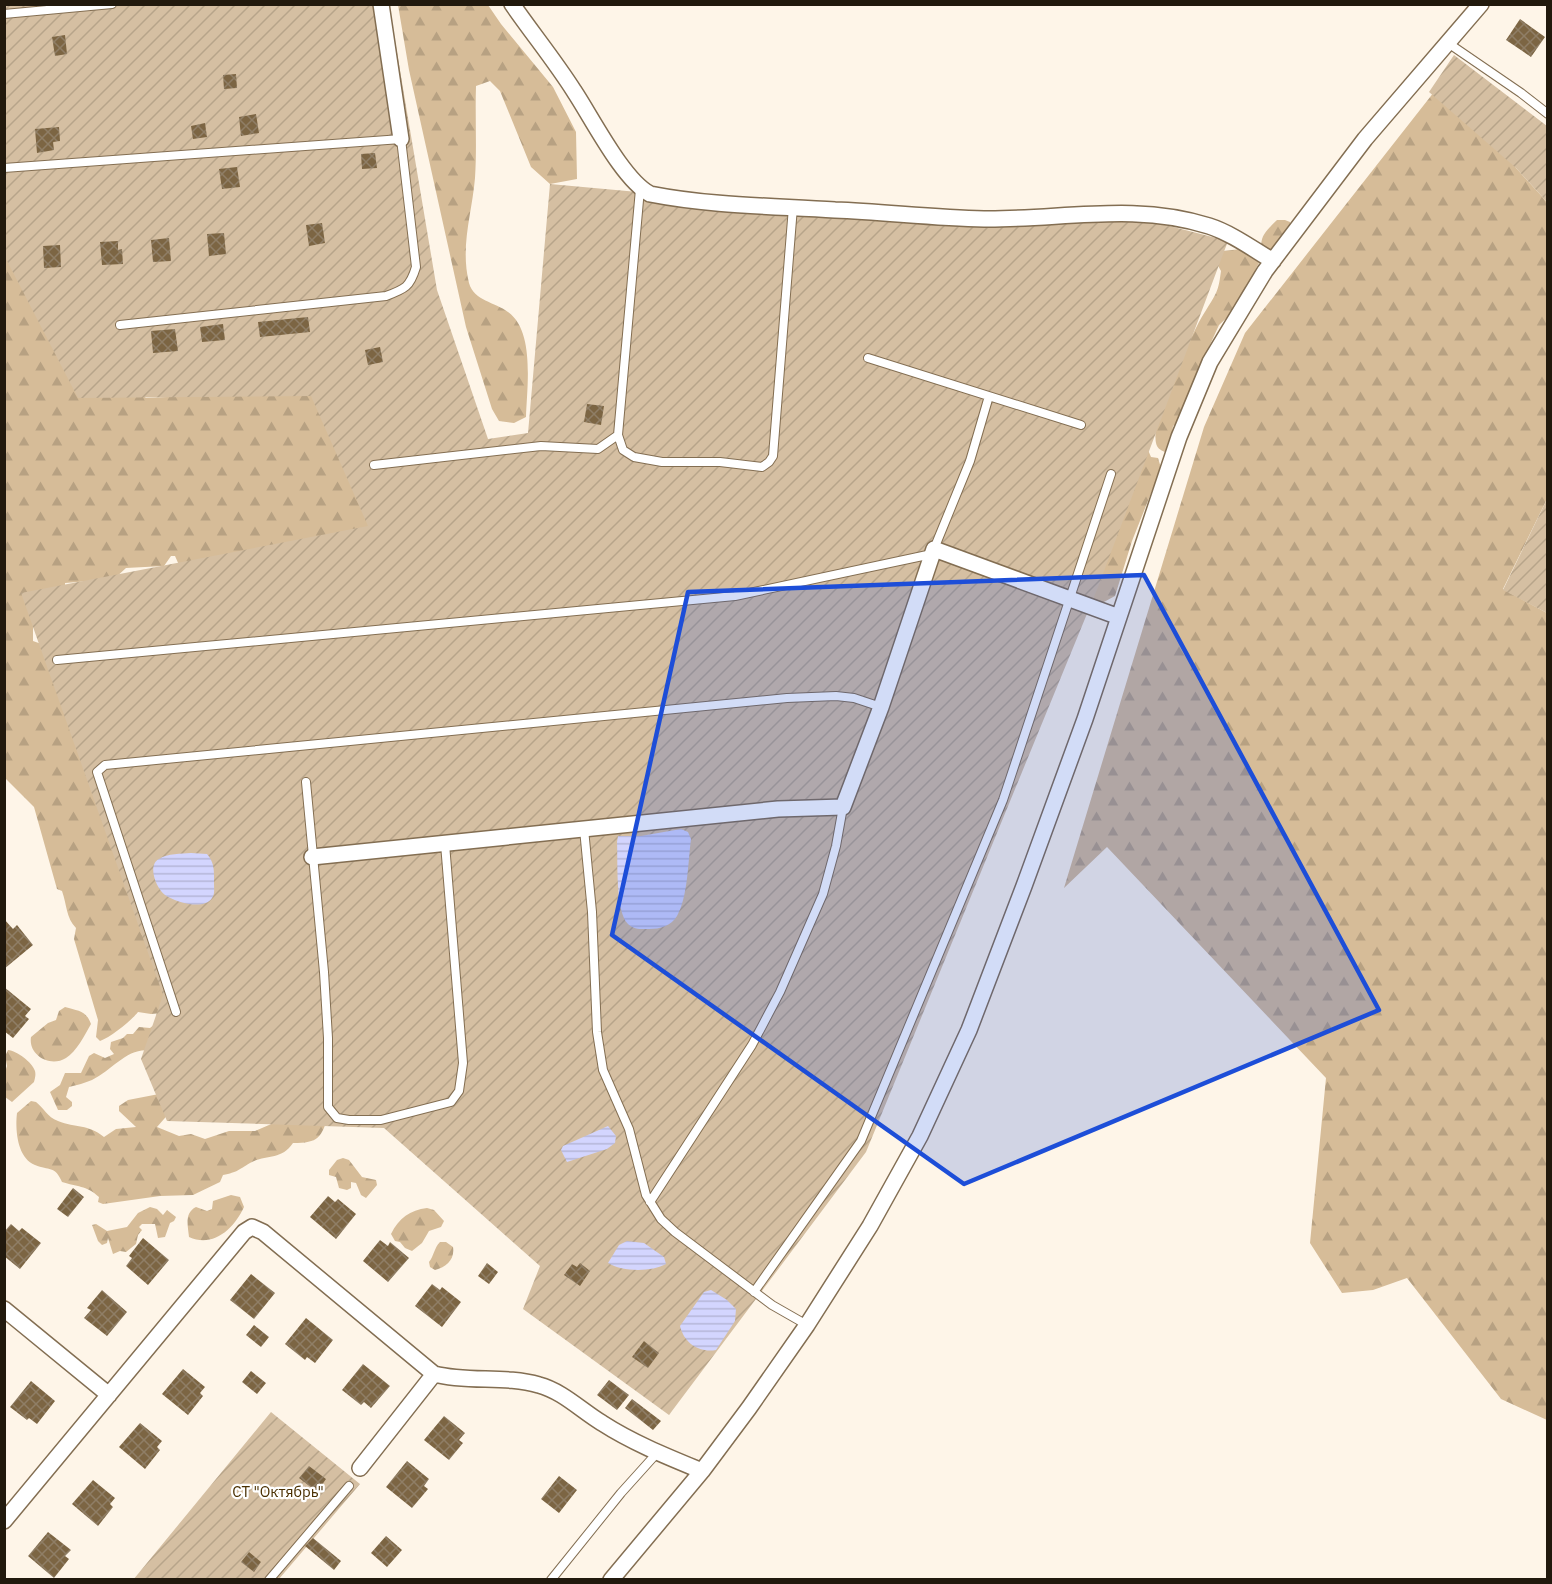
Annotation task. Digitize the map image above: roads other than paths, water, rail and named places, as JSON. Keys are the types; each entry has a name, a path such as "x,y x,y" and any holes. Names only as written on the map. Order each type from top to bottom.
{"street":[{"path":"381,4 401,139"},
{"path":"512,4 573,89 626,173 639,189 650,194 718,204 944,218 1000,219 1106,212 1177,217 1212,227 1273,261"},
{"path":"611,1580 702,1472 749,1408 807,1325 870,1226 915,1146 969,1030 1045,830 1179,437 1210,362 1273,261 1365,139 1481,4"},
{"path":"312,857 778,809 843,807 881,707 933,551 1119,617"},
{"path":"4,1521 244,1232 252,1227 263,1232 434,1374 452,1378 514,1380 542,1386 604,1425 702,1472"},
{"path":"4,1309 109,1395"},
{"path":"360,1468 434,1374"}],"lane":[{"path":"4,14 112,4"},
{"path":"1448,43 1548,114"},
{"path":"4,168 401,139 416,267 412,281 403,290 386,296 120,325"},
{"path":"639,189 618,435 623,450 634,457 653,460 720,462 762,467 770,462 776,441 793,207"},
{"path":"868,358 1081,425"},
{"path":"57,660 735,596 933,551 970,461 989,396"},
{"path":"374,465 541,446 598,449 618,435"},
{"path":"754,1292 861,1141 1003,800 1111,474"},
{"path":"177,1012 98,772 105,765 787,698 836,696 854,698 881,707"},
{"path":"306,782 324,972 328,1038 328,1107 337,1118 381,1120 451,1102 459,1091 463,1063 445,843"},
{"path":"650,1202 752,1046 780,992 823,894 836,846 843,807"},
{"path":"584,829 592,912 597,1032 603,1070 629,1129 646,1195 661,1219 754,1292 807,1325"},
{"path":"551,1580 657,1452"},
{"path":"269,1580 349,1486"}],"water":[{"path":"681,829 688,832 691,839 681,908 672,922 661,928 638,929 633,927 624,918 619,897 618,836 641,836"},
{"path":"207,854 213,864 214,895 203,904 189,904 170,898 162,892 154,877 155,862 159,859 170,855"},
{"path":"608,1126 616,1136 615,1143 607,1149 567,1162 561,1150 563,1146"},
{"path":"627,1241 644,1243 664,1257 666,1264 637,1270 621,1268 608,1263 619,1245"},
{"path":"711,1290 736,1309 735,1321 716,1350 710,1351 693,1346 685,1337 680,1326 704,1292"}],"park label":[{"name":"СТ \"Октябрь\"","path":"278,1492"}]}
